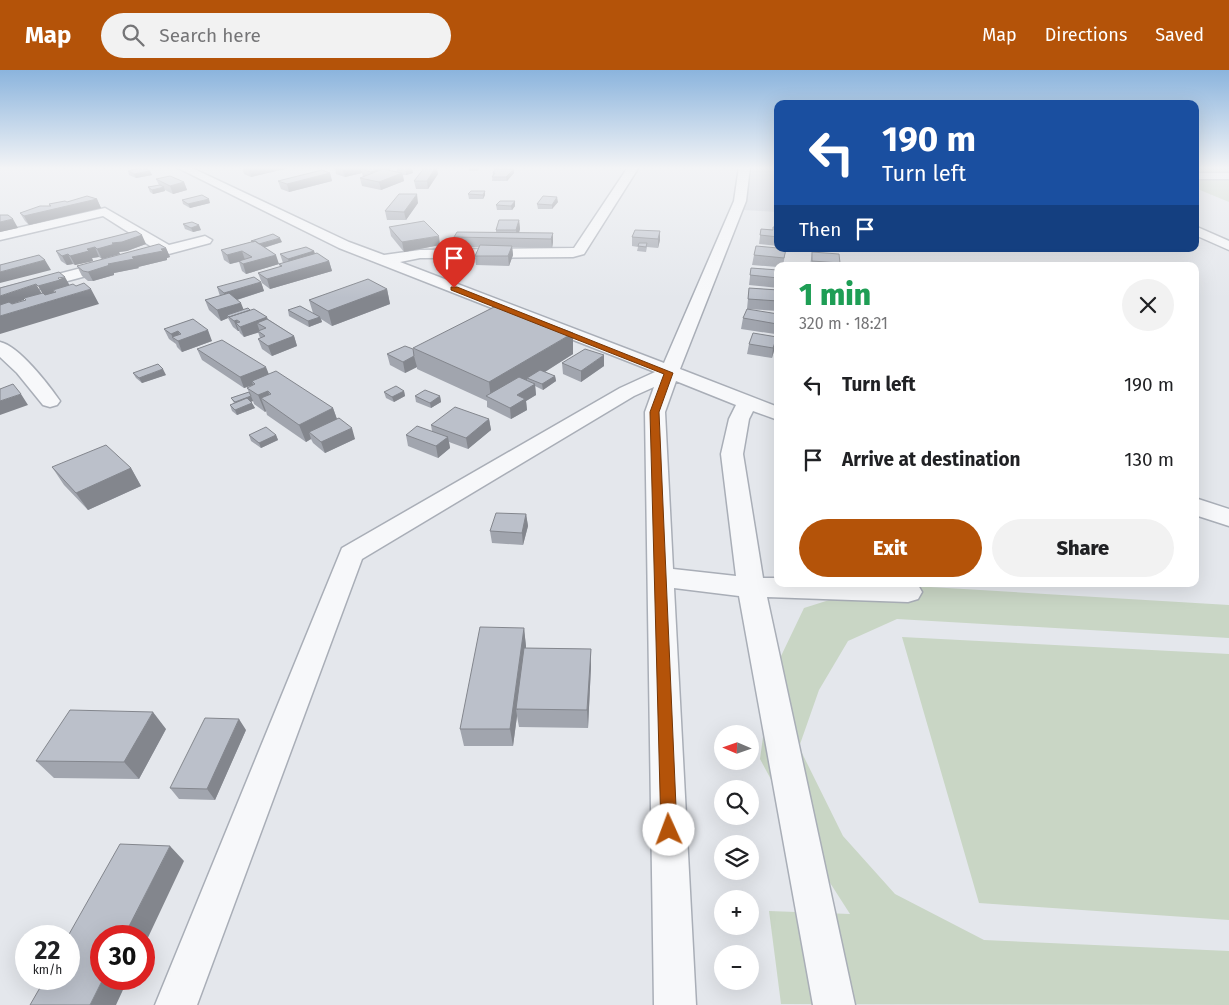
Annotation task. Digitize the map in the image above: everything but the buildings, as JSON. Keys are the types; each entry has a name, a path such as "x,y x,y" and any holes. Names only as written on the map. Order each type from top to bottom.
{"street":[{"path":"272,211 344,245 774,413"},
{"path":"382,260 420,254 573,253 579,251 605,211"},
{"path":"675,1005 654,412 736,211"},
{"path":"0,236 105,212 168,250"},
{"path":"1199,232 1229,246"},
{"path":"0,294 205,240"},
{"path":"0,346 24,369 50,401"},
{"path":"176,1005 351,554 627,392 669,373"},
{"path":"747,403 739,419 732,454 751,587 834,1005"},
{"path":"1199,507 1229,518"},
{"path":"660,577 751,587 908,592"}],"green space":[{"path":"870,587 930,587 1229,605 1229,638 897,619 848,641 819,690 799,747 843,836 895,894 984,940 1229,951 1229,1005 781,1004 769,911 850,914 809,850 760,759 771,677 804,608"},
{"path":"902,637 1229,654 1229,920 979,903"}],"route":[{"path":"454,288 669,373 654,412 669,830"}]}
